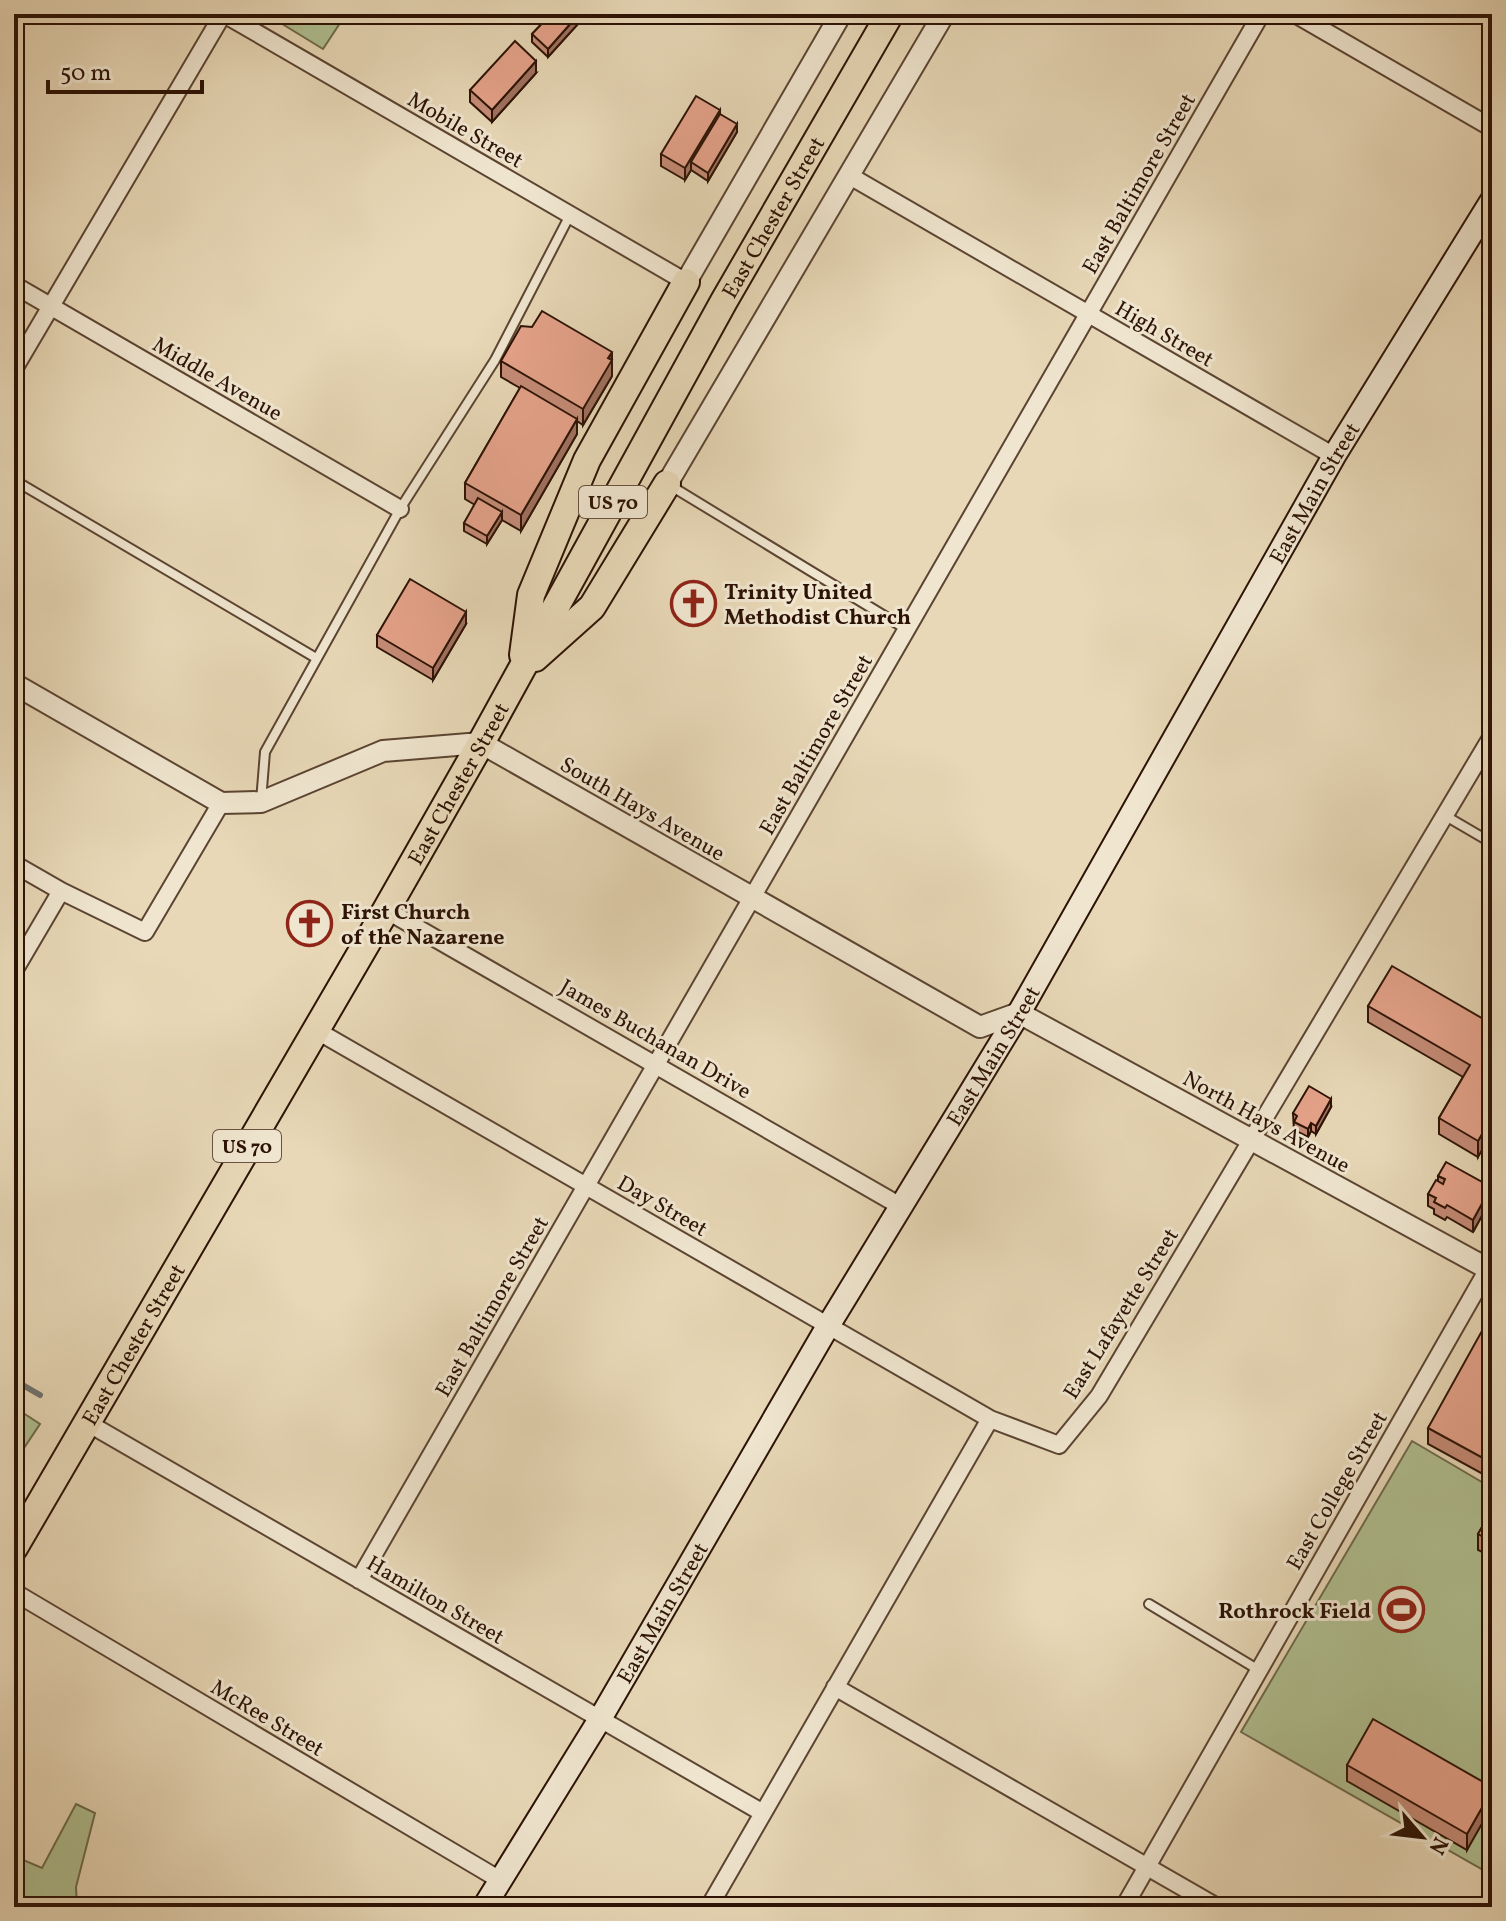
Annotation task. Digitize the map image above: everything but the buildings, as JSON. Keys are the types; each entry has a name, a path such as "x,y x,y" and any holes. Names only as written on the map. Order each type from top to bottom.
{"highway":[{"name":"East Chester Street","path":"14,1548 386,910 705,334 890,14"},
{"path":"521,671 531,595 587,460 686,282"},
{"path":"521,671 592,607 667,484"}],"main road":[{"name":"East Main Street","path":"484,1907 600,1719 828,1326 1019,1013 1334,456 1492,200"}],"street":[{"name":"Mobile Street","path":"223,14 686,282"},
{"path":"14,369 223,14"},
{"path":"686,282 841,14"},
{"path":"667,484 944,14"},
{"name":"East Baltimore Street","path":"359,1580 1261,14"},
{"path":"1295,14 1492,128"},
{"name":"High Street","path":"850,176 1334,456"},
{"name":"Middle Avenue","path":"14,285 400,509"},
{"path":"14,684 221,803 261,802 383,751 481,743"},
{"name":"East Lafayette Street","path":"990,1419 1059,1445 1099,1396 1492,736"},
{"name":"South Hays Avenue","path":"481,743 980,1027 1019,1013"},
{"path":"14,864 145,932 221,803"},
{"path":"14,971 61,891"},
{"name":"James Buchanan Drive","path":"386,910 902,1207"},
{"name":"North Hays Avenue","path":"1019,1013 1491,1267"},
{"name":"Day Street","path":"314,1029 990,1419"},
{"name":"East College Street","path":"1124,1907 1257,1669 1491,1267"},
{"path":"709,1907 990,1419"},
{"name":"Hamilton Street","path":"86,1422 763,1813"},
{"name":"McRee Street","path":"14,1592 500,1880"},
{"path":"835,1687 1217,1907"}],"lane":[{"path":"261,802 265,752 400,509 495,360 570,215"},
{"path":"14,480 316,658"},
{"path":"667,484 906,629"},
{"path":"1444,815 1492,843"},
{"path":"1149,1604 1257,1669"}],"green space":[{"path":"266,14 346,14 323,49"},
{"path":"14,1407 40,1424 14,1463"},
{"name":"Rothrock Field","path":"1412,1441 1492,1488 1492,1875 1241,1732"},
{"path":"76,1804 95,1813 76,1887 77,1907 14,1907 14,1856 42,1868"}],"waterway":[{"path":"14,1380 40,1395"}],"place":[{"name":"Trinity United Methodist Church","path":"693,604"},
{"name":"First Church of the Nazarene","path":"310,924"},
{"name":"Rothrock Field","path":"1402,1610"}]}
